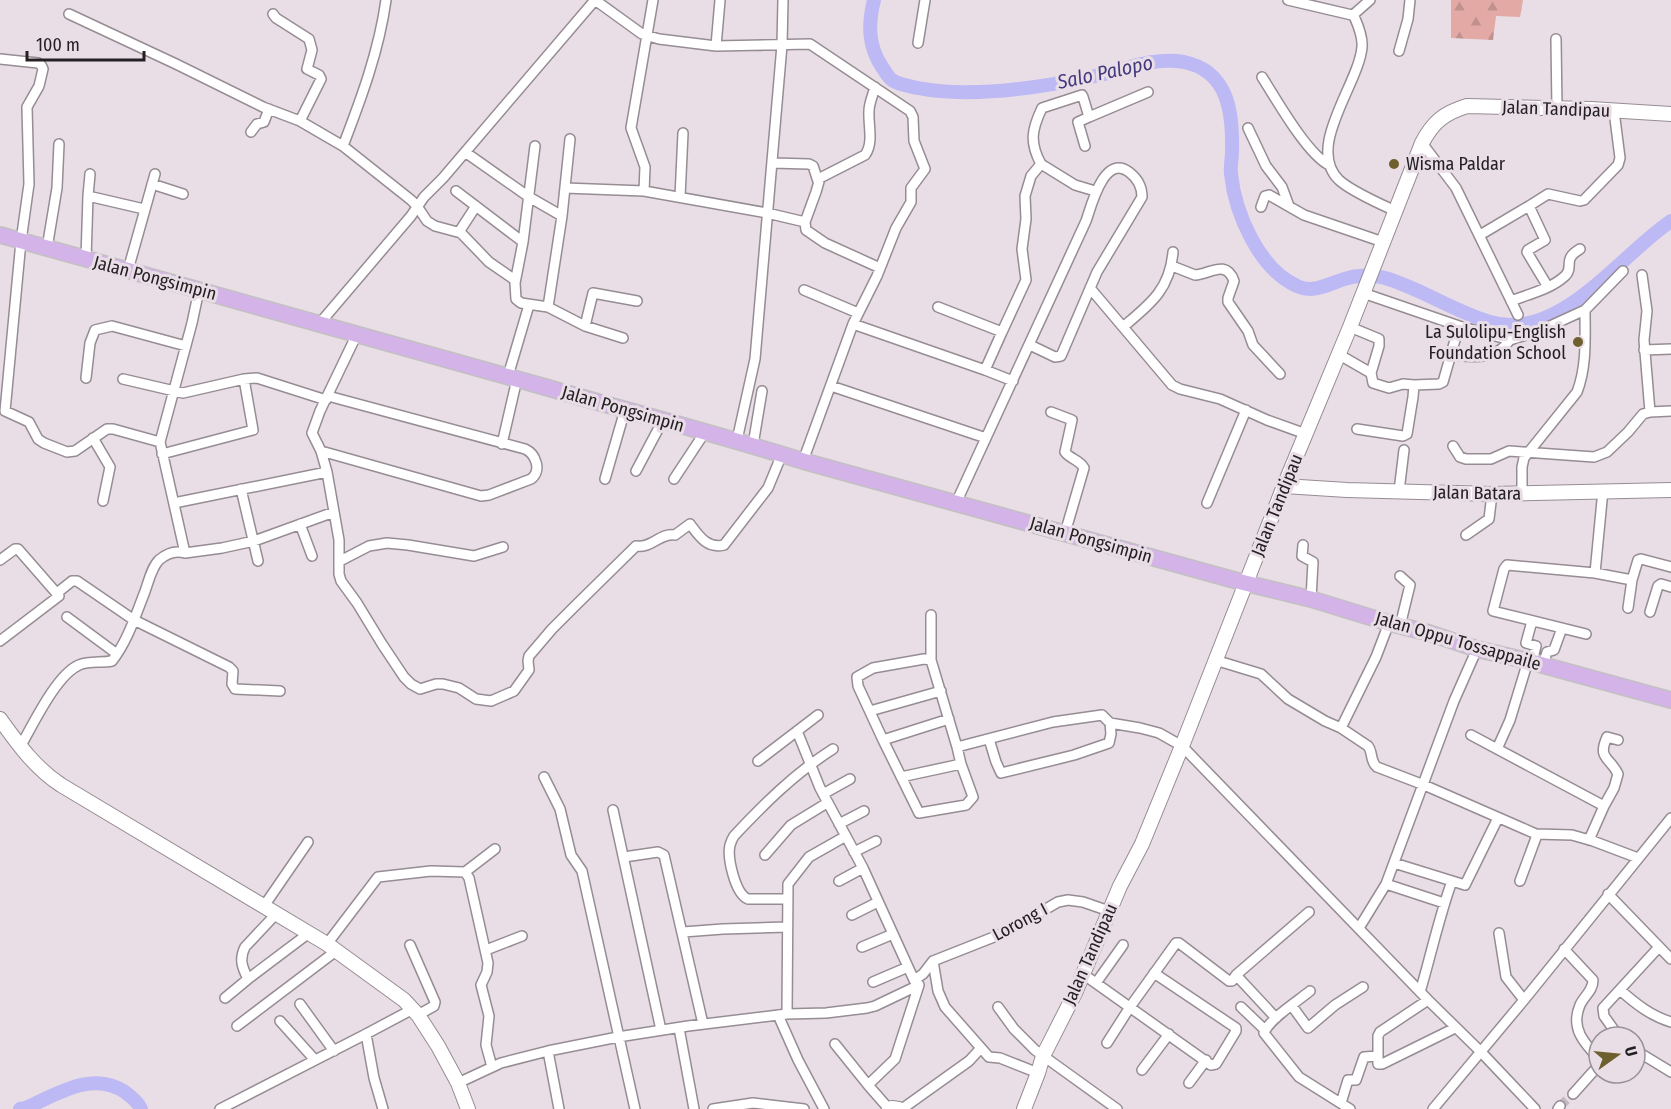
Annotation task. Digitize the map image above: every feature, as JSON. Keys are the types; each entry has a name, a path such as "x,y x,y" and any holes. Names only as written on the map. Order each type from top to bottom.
{"main road":[{"name":"Jalan Pongsimpin","path":"0,235 1245,583"},
{"name":"Jalan Oppu Tossappaile","path":"1245,583 1311,599 1477,649 1671,700"}],"street":[{"path":"343,146 376,51 386,0"},
{"path":"321,323 417,206 595,0 647,36 659,39 716,46 802,43 814,45 909,110 913,117 914,141 925,169 910,188 911,202 896,228 853,324 802,460"},
{"path":"644,191 645,167 631,128 653,0"},
{"path":"716,46 720,0"},
{"path":"737,440 755,359 782,45 783,0"},
{"path":"918,43 925,0"},
{"path":"1288,0 1353,15"},
{"path":"1353,15 1370,0"},
{"path":"1399,51 1408,19 1410,0"},
{"path":"69,14 300,122 343,146 417,206 432,225 459,232 489,262 515,280"},
{"path":"273,15 309,39 312,51 308,69 321,78 300,122"},
{"path":"1329,165 1330,134 1360,58 1363,44 1353,15"},
{"path":"1556,39 1557,109"},
{"path":"0,59 38,63 43,69 39,86 27,107 29,181 2,412 28,420 39,440 59,450 72,452 104,430 111,429 160,442"},
{"path":"1262,77 1297,131 1329,165 1335,175 1342,182 1395,211"},
{"path":"818,181 821,177 867,153 869,110 874,87"},
{"path":"1085,146 1078,122 1148,92"},
{"path":"1089,117 1082,95 1042,108 1032,133 1036,155 1041,164 1071,183 1095,191"},
{"name":"Jalan Tandipau","path":"1024,1109 1043,1056 1083,974 1120,886 1142,844 1428,130 1452,110 1467,106 1591,109 1671,114"},
{"path":"251,132 257,124 264,122 270,109"},
{"path":"1480,235 1548,194 1583,200 1618,165 1620,158 1614,111"},
{"path":"1248,128 1266,166 1282,187 1289,206"},
{"path":"680,197 683,133"},
{"path":"548,308 562,216 570,139"},
{"path":"1422,142 1456,188 1518,315"},
{"path":"47,248 57,188 59,144"},
{"path":"535,146 523,242 515,280 516,299 521,303 548,308 585,326 623,338"},
{"path":"465,152 562,216"},
{"path":"772,163 813,166 818,181 805,222 806,230 820,240 880,268"},
{"path":"985,370 1026,279 1022,249 1026,219 1025,196 1031,176 1041,164"},
{"path":"956,502 1086,221 1095,191 1111,171 1122,168 1137,179 1143,195 1103,260 1061,356 1055,357 1030,345"},
{"path":"86,259 90,174"},
{"path":"128,270 155,174"},
{"path":"152,184 183,194"},
{"path":"565,188 644,191 805,222"},
{"path":"456,191 523,242"},
{"path":"88,195 144,209"},
{"path":"1261,207 1267,195 1304,215 1383,242"},
{"path":"459,232 476,206"},
{"path":"1529,206 1545,240 1527,252 1548,287"},
{"path":"1511,301 1548,287 1567,275 1569,258 1572,253 1580,249"},
{"path":"1123,327 1155,300 1172,266 1173,252"},
{"path":"1172,266 1198,276 1215,269 1227,270 1234,281 1228,298 1230,307 1248,331 1253,345 1280,374"},
{"path":"1451,355 1481,358 1489,356 1501,350 1510,340 1539,331 1585,310 1623,271"},
{"path":"1642,275 1647,310 1644,350 1650,412"},
{"path":"1090,288 1172,385 1220,399 1305,434"},
{"path":"185,553 160,442 199,290"},
{"path":"804,290 858,314"},
{"path":"1363,290 1459,326 1510,340"},
{"path":"585,326 593,293 637,301"},
{"path":"502,444 512,378 529,305"},
{"path":"938,308 1002,332"},
{"path":"1522,494 1524,458 1577,392 1584,366 1585,310"},
{"path":"853,324 1013,381"},
{"path":"86,378 90,343 94,331 101,328 111,326 186,346"},
{"path":"1350,327 1379,339 1371,373 1373,383 1392,388 1402,384 1442,383 1459,326"},
{"path":"357,334 312,432 327,472 339,536 341,581 392,660 411,684 422,689 442,684 459,688 480,701 491,701 514,690 529,670 530,656 552,629 636,546 644,547 668,534 675,535 689,525 710,545 724,545 768,488 782,454"},
{"path":"1644,350 1671,349"},
{"path":"1338,354 1371,373"},
{"path":"123,379 185,392 244,379 264,379 327,398 525,449 535,458 536,474 531,479 486,496 321,451"},
{"path":"162,454 253,430 244,379"},
{"path":"1357,429 1406,435 1414,384"},
{"path":"831,386 986,438"},
{"path":"753,445 762,391"},
{"path":"605,478 625,410"},
{"path":"1207,502 1246,410"},
{"path":"1453,446 1460,457 1466,459 1491,459 1509,451 1594,457 1601,455 1628,432 1643,414 1671,411"},
{"path":"1050,412 1072,420 1065,452 1084,468 1065,533"},
{"path":"636,471 663,420"},
{"path":"674,479 705,432"},
{"path":"93,438 110,467 103,501"},
{"path":"1399,491 1404,450"},
{"path":"174,503 327,472"},
{"name":"Jalan Batara","path":"1284,486 1492,494 1671,490"},
{"path":"241,489 258,561"},
{"path":"1595,573 1603,490"},
{"path":"1466,535 1489,519 1492,494"},
{"path":"20,747 56,686 66,674 86,663 112,661 134,620 157,563 173,552 185,553 222,548 254,541 334,512"},
{"path":"300,524 312,556"},
{"path":"340,561 369,546 387,543 474,556 503,547"},
{"path":"1303,545 1302,556 1312,562 1311,599"},
{"path":"0,560 18,549 59,596 0,641"},
{"path":"1628,608 1638,560 1671,567"},
{"path":"1586,634 1493,611 1506,567 1509,565 1595,573 1632,580"},
{"path":"1341,728 1394,624 1410,585 1400,576"},
{"path":"57,593 72,581 77,581 134,620 229,667 233,673 232,684 235,689 279,691"},
{"path":"1650,612 1658,586 1661,584 1671,587"},
{"path":"931,615 931,660 961,764 973,797 966,805 919,813 858,686 857,677 873,668 916,660 931,660"},
{"path":"67,617 117,654"},
{"path":"1497,749 1535,663 1536,646 1526,643 1532,621"},
{"path":"1535,663 1547,652 1554,650 1562,628"},
{"path":"1359,928 1386,884 1454,701 1477,649"},
{"path":"1215,660 1261,674 1288,699 1341,728 1371,748 1373,764 1377,767 1424,784 1537,835 1568,834 1638,858"},
{"path":"870,711 941,691"},
{"path":"758,762 818,715"},
{"path":"957,747 1053,722 1102,715 1110,723 1159,733 1182,746 1535,1109"},
{"path":"0,719 38,768 61,785 309,933 404,1000 416,1012 438,1046 458,1083 468,1109"},
{"path":"883,740 949,719"},
{"path":"989,739 1000,773 1074,755 1109,743 1110,723"},
{"path":"797,731 822,794 863,868 917,982"},
{"path":"1471,735 1604,806"},
{"path":"1589,840 1614,788 1618,774 1614,765 1605,757 1603,750 1607,737 1618,740"},
{"path":"788,899 742,897 735,885 729,847 734,836 764,804 810,763 833,749"},
{"path":"901,777 961,764"},
{"path":"544,777 560,809 571,855 582,871 634,1109"},
{"path":"822,794 850,779"},
{"path":"765,855 795,821 827,803"},
{"path":"613,810 661,1030"},
{"path":"840,824 864,811"},
{"path":"1394,863 1463,885 1466,884 1498,818"},
{"path":"1433,1109 1608,894 1669,824"},
{"path":"1520,881 1537,835"},
{"path":"824,1109 798,1060 782,1015 789,882 809,857 846,836"},
{"path":"854,852 876,841"},
{"path":"264,906 308,842"},
{"path":"237,1026 331,948 378,877 431,871 465,872 495,849"},
{"path":"624,857 658,852 664,855 704,1024"},
{"path":"839,881 863,868"},
{"path":"465,872 469,878 486,950 488,969 481,985 489,1016 486,1045 492,1066"},
{"path":"1420,992 1452,881"},
{"path":"1386,884 1444,903"},
{"path":"1608,894 1671,959"},
{"name":"Lorong I","path":"933,962 1004,933 1058,902 1068,900 1083,902 1109,911"},
{"path":"852,915 878,902"},
{"path":"1107,1043 1177,942 1232,981 1309,912"},
{"path":"248,979 241,964 243,952 276,914"},
{"path":"683,932 788,927"},
{"path":"225,998 309,933"},
{"path":"1498,933 1506,977 1524,1000"},
{"path":"862,947 893,934"},
{"path":"486,950 522,936"},
{"path":"220,1109 366,1034 434,1006 435,1002 410,945"},
{"path":"1096,983 1123,945"},
{"path":"1610,1025 1604,1016 1604,1008 1659,947"},
{"path":"1564,949 1593,980 1593,987 1580,1005 1578,1029 1587,1047"},
{"path":"868,1085 895,1059 917,982 933,962 937,986 945,1007 990,1058 1000,1058 1038,1073"},
{"path":"873,982 908,967"},
{"path":"1083,974 1212,1065 1216,1063 1236,1028 1154,973"},
{"path":"1236,975 1276,1018"},
{"path":"458,1083 492,1066 548,1051 618,1037 704,1024 782,1015 826,1014 871,1007 917,982"},
{"path":"1292,1006 1308,1028 1335,1005 1363,987"},
{"path":"1620,990 1649,1013 1671,1022"},
{"path":"1265,1030 1276,1018 1310,991"},
{"path":"1428,1000 1381,1030 1378,1036 1378,1064 1455,1028"},
{"path":"300,1004 334,1051"},
{"path":"998,1007 1014,1029 1043,1056 1117,1109"},
{"path":"1241,1007 1265,1030 1267,1036 1297,1075 1350,1109"},
{"path":"280,1021 315,1060"},
{"path":"679,1028 694,1109"},
{"path":"366,1034 383,1109"},
{"path":"1142,1070 1169,1034"},
{"path":"835,1044 889,1109 901,1109 969,1061 981,1048"},
{"path":"548,1051 560,1109"},
{"path":"1341,1103 1348,1080 1356,1080 1364,1057 1378,1056"},
{"path":"1647,1057 1671,1072"},
{"path":"1189,1083 1206,1060"},
{"path":"1573,1094 1587,1078"},
{"path":"713,1109 749,1103 804,1109"}],"green space":[{"path":"1451,0 1523,0 1520,17 1496,16 1493,40 1451,38"}],"waterway":[{"name":"Salo Palopo","path":"874,0 870,35 877,59 891,79 908,86 962,92 1009,90 1079,79 1163,61 1184,62 1199,67 1211,75 1219,84 1229,109 1232,138 1231,174 1233,189 1244,222 1251,238 1271,267 1283,278 1297,286 1312,289 1351,277 1385,278 1476,317 1490,322 1515,325 1540,320 1564,308 1587,292 1671,221"},
{"path":"20,1109 75,1086 100,1083 125,1092 136,1101 141,1109"}],"tunnel":[{"path":"1560,1106 1573,1094"}],"place":[{"name":"Wisma Paldar","path":"1394,164"},
{"name":"La Sulolipu-English Foundation School","path":"1578,342"}]}
